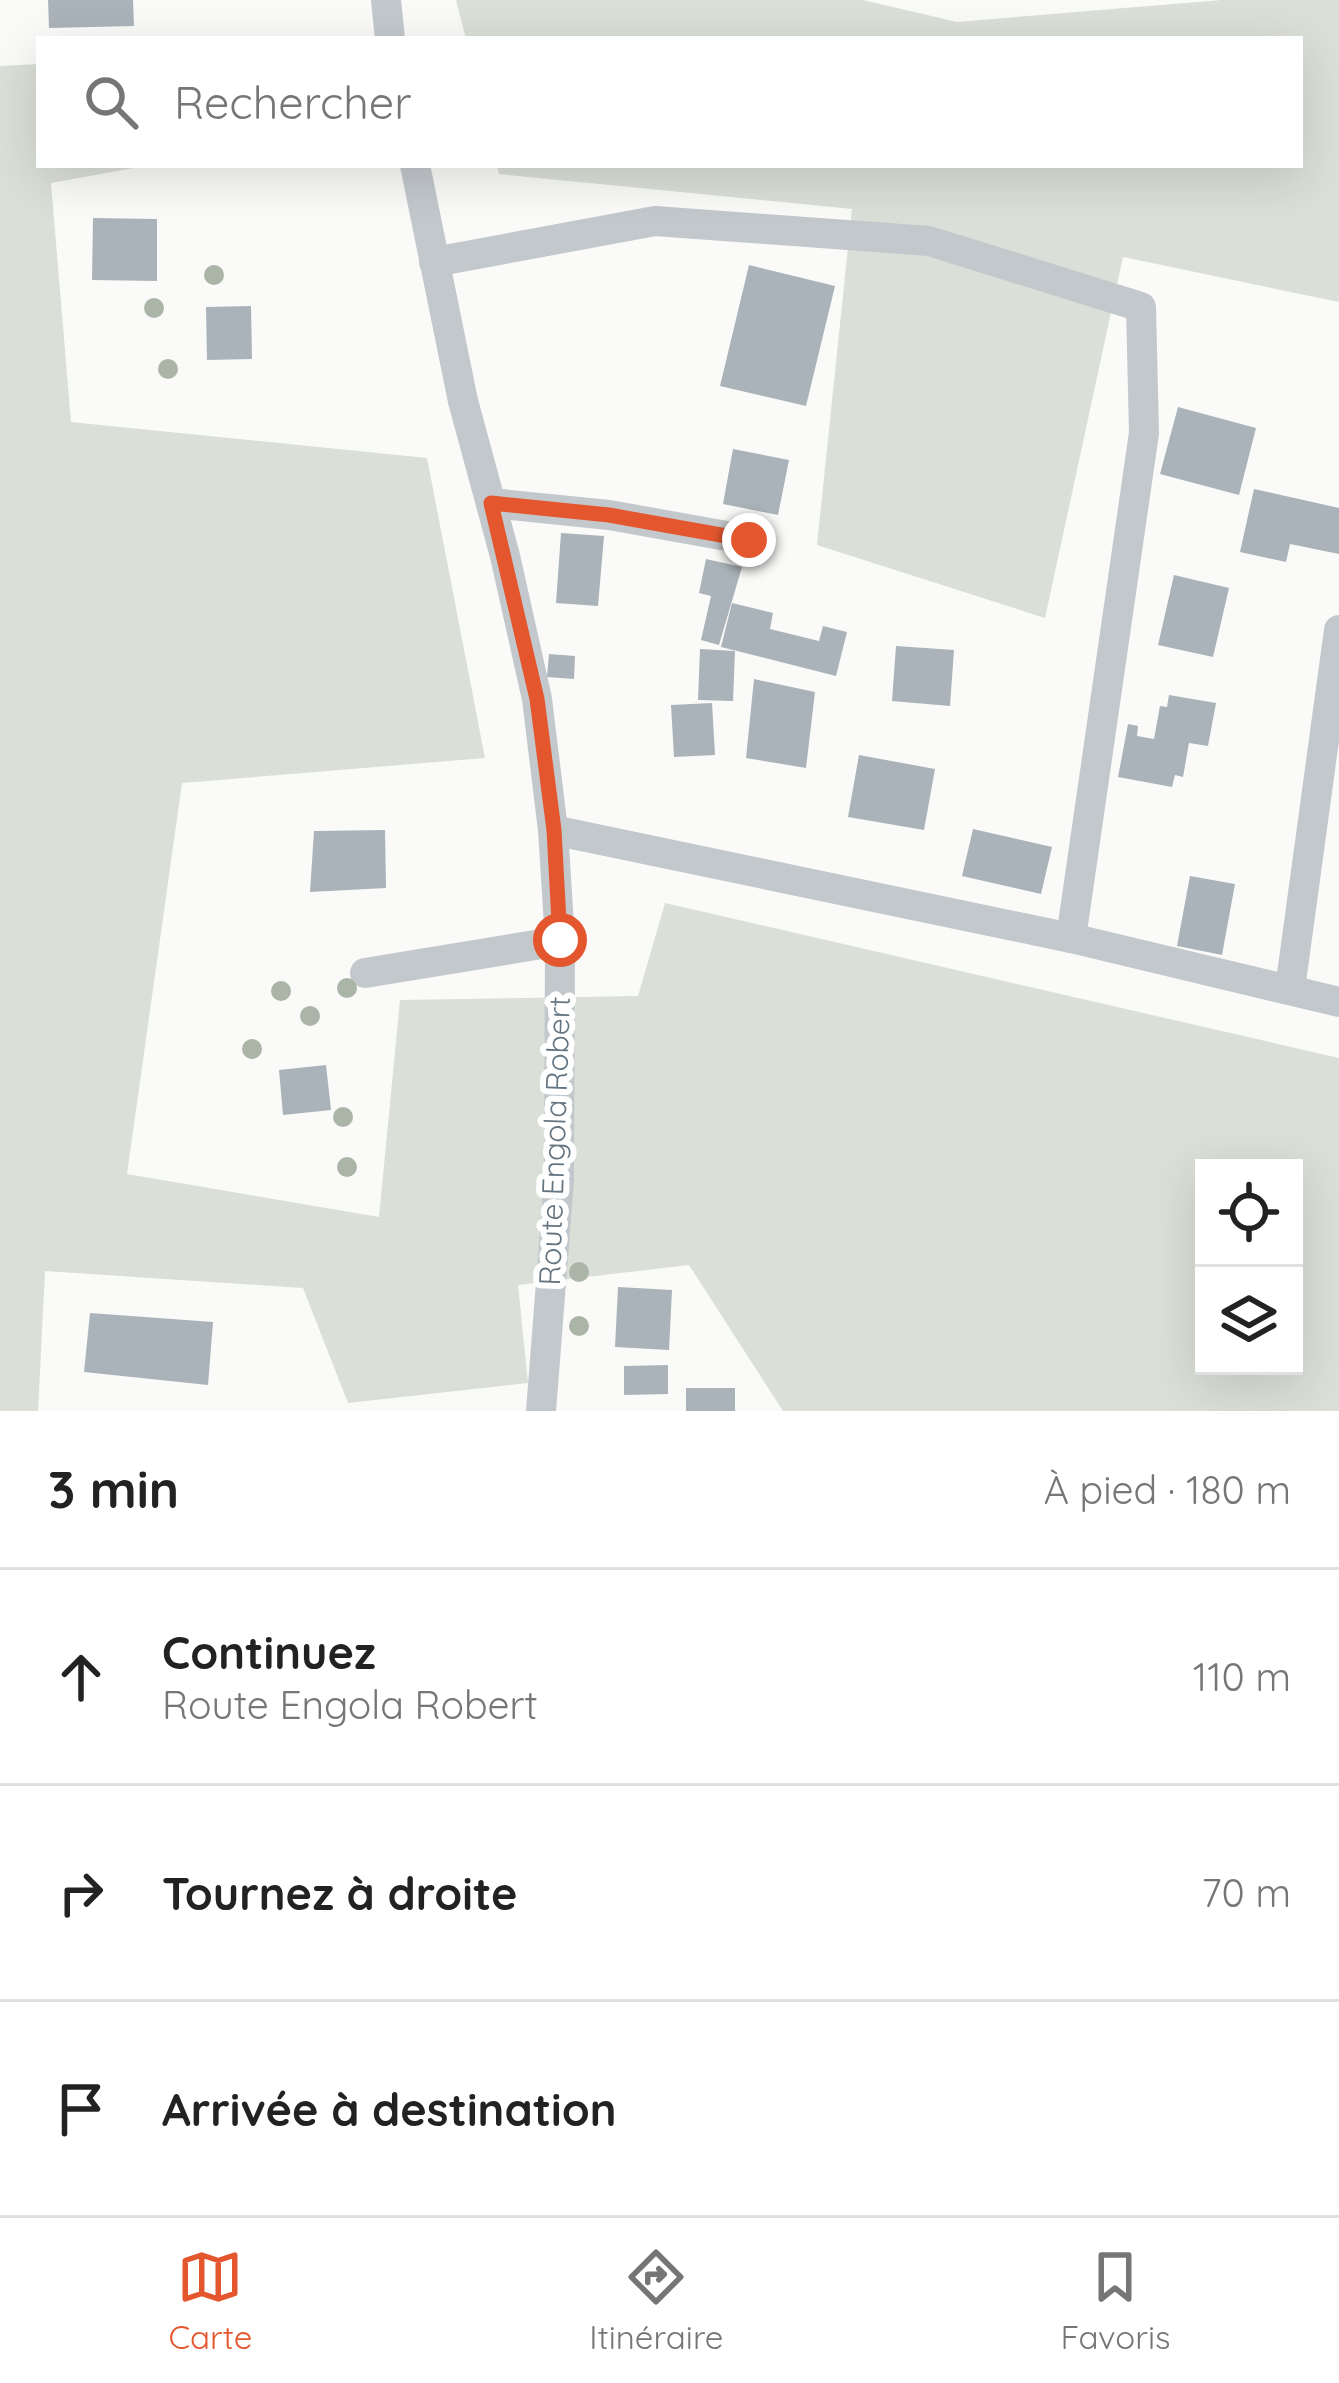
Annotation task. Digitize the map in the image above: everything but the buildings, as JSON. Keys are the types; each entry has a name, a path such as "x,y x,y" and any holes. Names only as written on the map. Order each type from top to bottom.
{"street":[{"path":"386,0 390,36"},
{"name":"Route Engola Robert","path":"416,168 463,400 537,699 554,830 560,940 559,1180 541,1411"},
{"path":"434,262 655,221 929,241 1141,307 1144,433 1071,938"},
{"path":"491,503 609,515 749,540"},
{"path":"1290,989 1339,630"},
{"path":"554,830 1071,938 1339,1002"},
{"path":"365,973 560,940"}],"shaded area":[{"path":"456,0 863,0 957,22 1222,0 1339,0 1339,302 1123,257 1045,618 817,545 852,209 499,174 498,168 1303,168 1303,36 465,36"},
{"path":"36,64 36,168 134,168 51,183 71,422 427,458 485,758 182,783 127,1174 379,1217 400,1000 638,996 665,903 1339,1058 1339,1411 783,1411 689,1265 518,1285 528,1383 348,1403 303,1288 45,1271 38,1411 0,1411 0,66"}],"route":[{"path":"560,940 554,830 537,699 491,503 609,515 749,540"}]}
